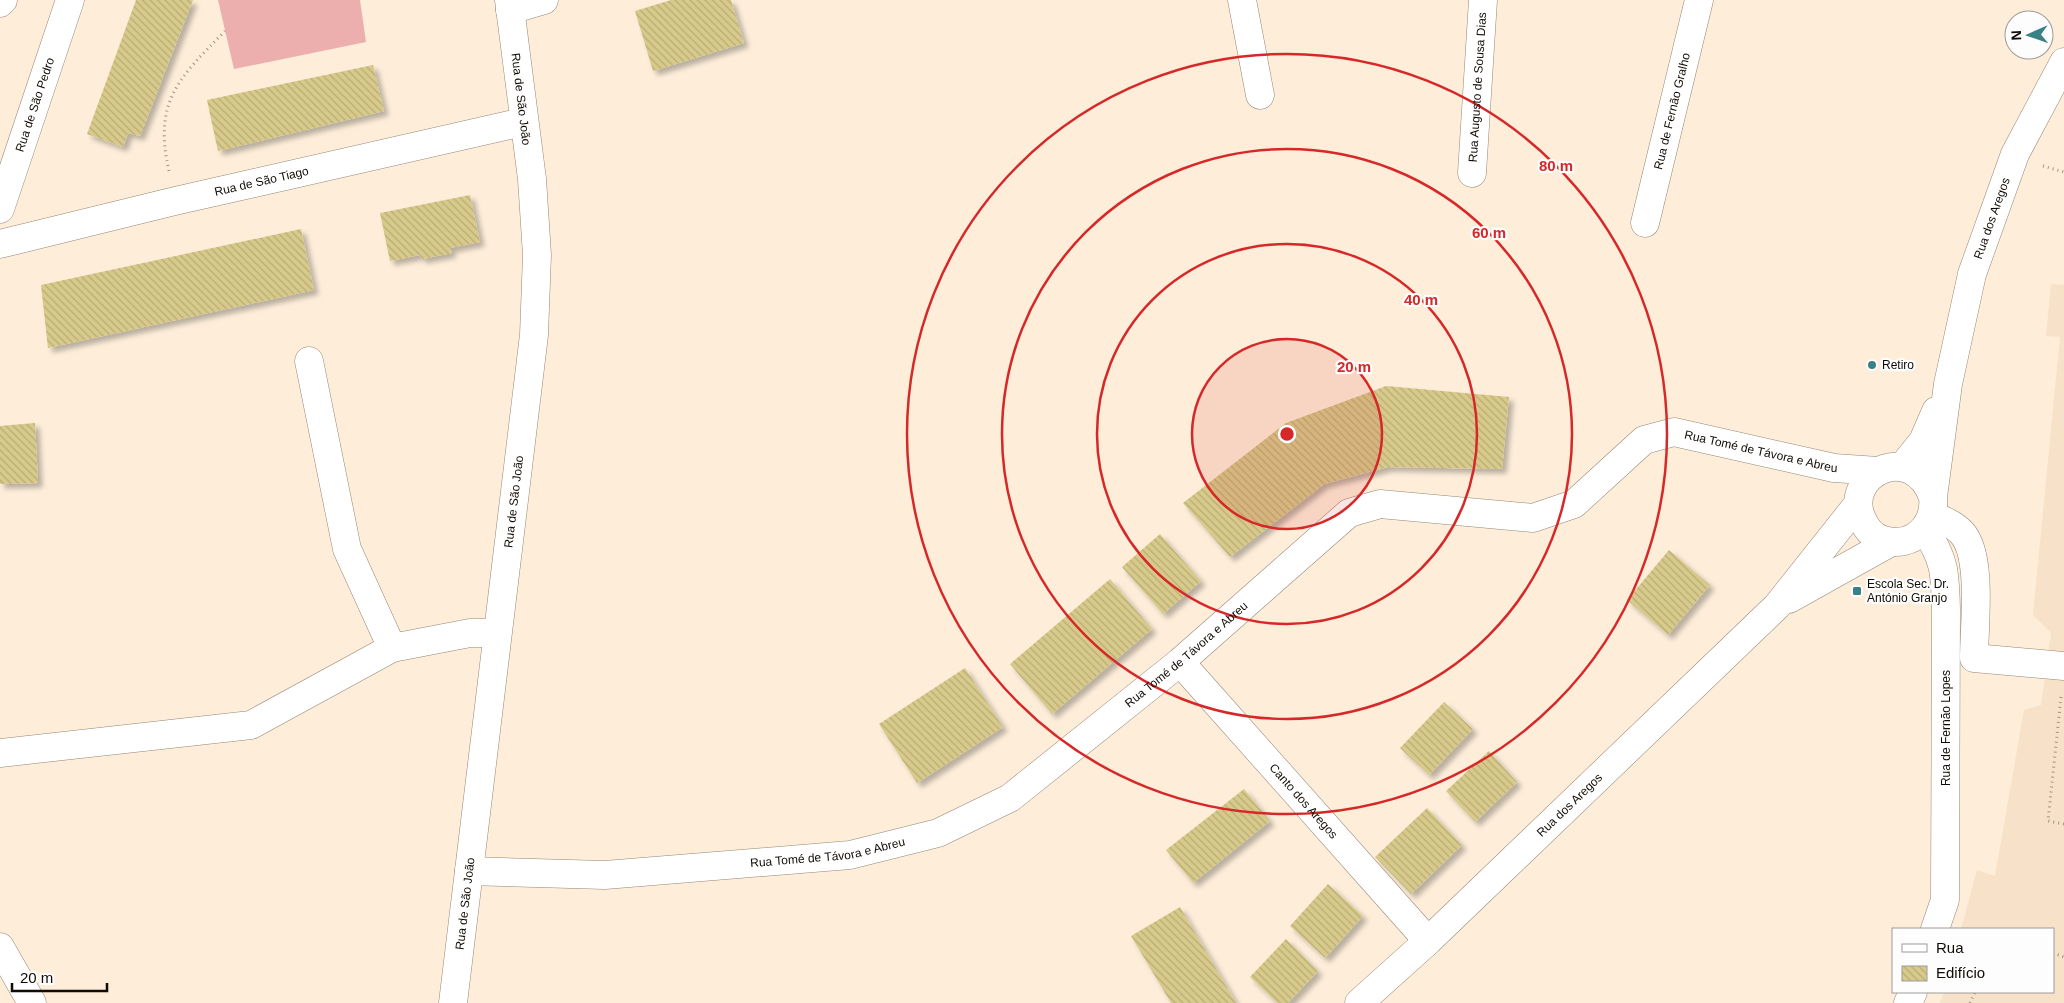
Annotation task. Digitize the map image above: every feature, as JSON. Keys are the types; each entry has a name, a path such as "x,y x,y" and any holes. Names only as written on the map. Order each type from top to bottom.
{"street":[{"name":"Rua de São Pedro","path":"0,209 70,0"},
{"path":"509,5 544,0"},
{"path":"1242,0 1260,95"},
{"name":"Rua Augusto de Sousa Dias","path":"1472,173 1483,0"},
{"name":"Rua de Fernão Gralho","path":"1645,223 1699,0"},
{"name":"Rua de São João","path":"453,1003 496,633 534,335 537,256 532,179 509,5"},
{"name":"Rua dos Aregos","path":"1948,384 1972,274 2014,154 2064,62"},
{"name":"Rua de São Tiago","path":"0,244 175,201 524,122"},
{"path":"309,361 347,549 392,648"},
{"path":"1777,606 1858,504 1864,485 1890,469 1923,441 1948,384"},
{"path":"1858,504 1860,514 1868,529 1881,539 1891,542 1904,541 1915,537 1930,514 1948,384"},
{"name":"Rua Tomé de Távora e Abreu","path":"469,871 605,875 830,857 850,855 938,832 1010,798 1180,662 1349,513 1380,504 1532,518 1574,504 1644,440 1674,432 1834,468 1890,469"},
{"path":"1890,469 1913,470 1922,477 1929,486 1930,514"},
{"path":"1930,514 1962,532 1972,552 1975,580 1974,658 2064,666"},
{"name":"Rua de Fernão Lopes","path":"1930,514 1943,565 1946,609 1945,900 1935,928"},
{"path":"1777,606 1891,542"},
{"name":"Rua dos Aregos","path":"1371,1000 1428,941 1777,606"},
{"path":"0,753 251,725 392,648 470,633 496,633"},
{"name":"Canto dos Aregos","path":"1180,662 1428,941"},
{"path":"0,947 32,1003"}],"path":[{"path":"175,201 164,150 163,126 168,108 174,90 186,71 225,32"},
{"path":"2064,692 2061,692 2048,822 2064,824"}],"shaded area":[{"path":"218,0 360,0 366,42 234,69"},
{"path":"2051,284 2064,285 2064,1003 1940,1003 1944,993 2054,993 2054,928 1961,928 1977,870 1995,876 2024,710 2041,705 2051,633 2033,615 2060,337 2046,336"}],"building":[{"path":"136,0 193,0 140,136 128,133 123,147 87,134"},
{"path":"671,0 731,0 744,43 653,71 635,11"},
{"path":"373,65 384,111 218,151 207,100"},
{"path":"470,195 480,242 450,248 452,253 422,259 420,255 390,261 380,213"},
{"path":"301,229 314,290 48,348 41,285"},
{"path":"1386,386 1509,397 1502,469 1388,467 1324,484 1230,557 1183,503 1286,423"},
{"path":"35,423 38,483 0,484 0,426"},
{"path":"1160,534 1201,581 1163,614 1122,567"},
{"path":"1669,550 1710,585 1668,635 1627,600"},
{"path":"1110,579 1152,629 1052,714 1010,664"},
{"path":"965,668 1003,727 917,783 879,724"},
{"path":"1444,702 1473,729 1429,775 1400,748"},
{"path":"1489,751 1517,782 1475,822 1446,791"},
{"path":"1244,789 1270,821 1193,883 1166,850"},
{"path":"1427,808 1462,845 1411,894 1375,857"},
{"path":"1328,884 1363,916 1325,958 1290,926"},
{"path":"1180,907 1236,1003 1171,1003 1131,936"},
{"path":"1286,939 1318,971 1288,1003 1277,1003 1250,977"}],"place":[{"name":"Retiro","path":"1872,365"},
{"name":"Escola Sec. Dr. António Granjo","path":"1857,591"}]}
